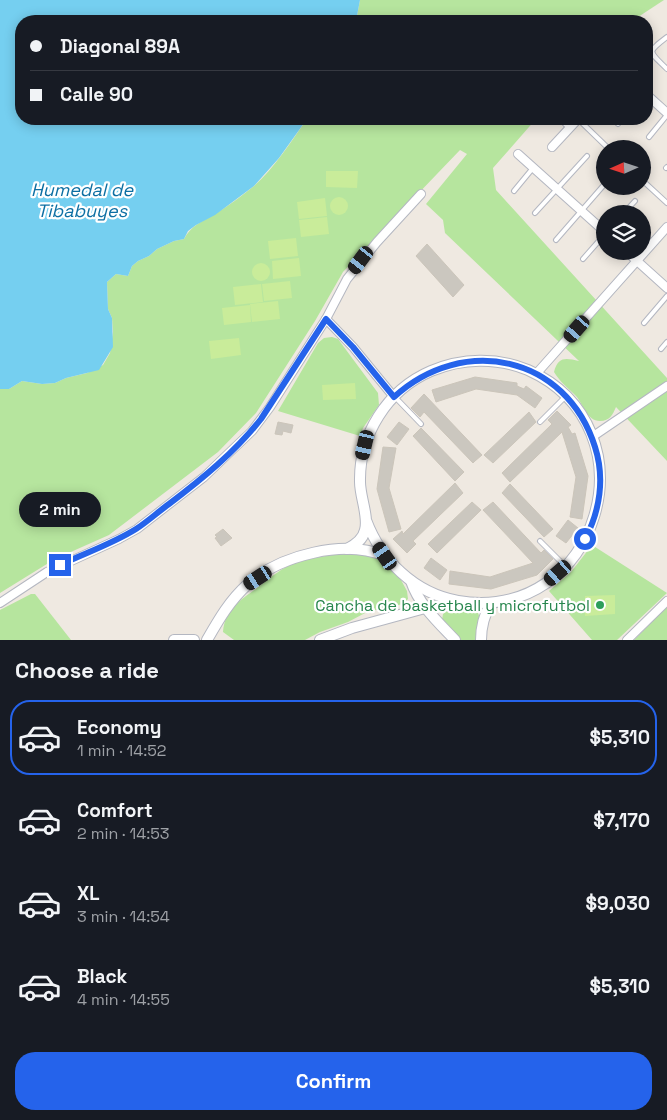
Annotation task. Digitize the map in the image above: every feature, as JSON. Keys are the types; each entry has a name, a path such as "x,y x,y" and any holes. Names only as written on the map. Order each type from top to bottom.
{"street":[{"path":"653,101 667,114"},
{"path":"552,147 572,125"},
{"path":"518,154 596,225"},
{"path":"0,603 47,572 137,529 204,477 252,431 270,407 326,319 347,279 377,242 421,194"},
{"path":"651,244 667,227"},
{"path":"536,374 636,260 667,288"},
{"path":"326,319 353,347 394,397"},
{"path":"320,640 345,630 425,608 470,603 491,603 515,598 551,580 566,567 579,550 591,528 598,506 600,483 600,468 592,437 585,422 566,396 547,380 522,368 500,362 477,360 446,365 418,378 394,397 382,411 372,428 363,454 360,483 361,502 366,520 377,545 396,568 411,581 433,594 470,603"},
{"path":"592,437 667,386"},
{"path":"347,549 355,545 362,538 366,520"},
{"path":"208,640 224,610 248,584 278,564 312,553 347,549 366,550 385,556"},
{"path":"411,581 425,608 455,640"},
{"path":"425,608 430,603 433,594"},
{"path":"627,640 667,601"},
{"path":"481,640 482,626 491,603"},
{"path":"174,640 194,640"}],"lane":[{"path":"653,48 667,37"},
{"path":"653,56 667,69"},
{"path":"649,136 667,114"},
{"path":"566,125 569,128"},
{"path":"584,125 600,140"},
{"path":"535,213 587,156"},
{"path":"514,191 533,168"},
{"path":"651,188 667,203"},
{"path":"556,240 596,194"},
{"path":"632,205 635,201"},
{"path":"583,259 596,244"},
{"path":"644,323 667,296"},
{"path":"661,349 667,342"},
{"path":"540,422 566,396"},
{"path":"394,397 422,424"},
{"path":"540,541 566,567"}],"green space":[{"path":"360,0 664,0 641,15 357,15"},
{"path":"303,125 531,125 493,168 496,190 667,378 667,461 616,407 611,417 603,421 596,420 589,415 576,396 561,382 554,372 558,363 563,359 579,361 445,233 443,220 426,204 467,154 460,150 343,272 315,321 256,413 218,452 109,535 55,559 0,593 0,389 9,389 22,381 42,384 55,383 87,373 103,365 110,353 113,332 112,318 108,309 107,282 116,274 128,276 132,266 138,261 149,256 157,249 174,241 184,239 197,225 229,205 254,186 276,163"},
{"path":"326,171 358,171 357,188 326,187"},
{"path":"339,197 345,200 348,206 345,212 339,215 333,212 330,206 333,200"},
{"path":"325,198 327,216 299,219 297,202"},
{"path":"327,217 329,234 301,237 299,220"},
{"path":"296,238 298,256 270,259 268,241"},
{"path":"299,258 301,276 273,279 272,261"},
{"path":"257,263 265,263 270,268 268,279 257,281 252,276 252,268"},
{"path":"290,281 292,298 264,301 262,284"},
{"path":"261,284 263,302 235,305 233,287"},
{"path":"278,301 280,319 252,322 250,304"},
{"path":"250,305 251,322 224,325 222,308"},
{"path":"332,337 338,339 378,393 379,405 363,428 360,436 278,411 318,343 324,338"},
{"path":"239,338 241,355 211,359 209,341"},
{"path":"355,383 356,399 323,400 322,385"},
{"path":"592,545 667,593 617,640 592,640 549,591 571,572"},
{"path":"340,554 361,554 381,560 401,580 407,591 408,599 403,604 367,612 305,640 234,640 223,632 224,624 234,606 277,573 290,565 302,561"},
{"path":"31,594 35,594 71,640 0,640 0,610"},
{"name":"Cancha de basketball y microfutbol","path":"615,595 615,614 585,616 585,596"},
{"path":"476,606 480,619 476,640 459,640 442,620 443,614 448,609"},
{"path":"667,607 667,640 634,640"}],"water":[{"name":"Humedal de Tibabuyes","path":"0,0 360,0 357,15 15,15 15,125 303,125 279,158 254,186 215,215 188,231 184,239 174,241 157,249 149,256 138,261 132,266 128,276 116,274 107,282 108,309 112,318 113,347 99,370 66,378 55,383 42,384 22,381 9,389 0,389"}],"building":[{"path":"427,244 464,285 453,297 416,256"},
{"path":"475,377 517,383 517,386 524,389 526,386 542,398 535,408 517,395 476,389 436,402 432,390"},
{"path":"424,394 482,455 473,463 424,412 420,417 411,408"},
{"path":"557,411 571,425 568,427 572,434 575,433 588,476 582,519 570,517 576,477 562,432 510,482 502,473 552,424 548,420"},
{"path":"529,412 536,422 493,463 484,455"},
{"path":"278,422 293,425 291,433 283,431 282,435 275,434"},
{"path":"399,422 409,429 397,445 387,437"},
{"path":"421,428 464,472 455,481 413,436"},
{"path":"383,447 396,448 389,488 401,529 389,532 377,489"},
{"path":"455,483 463,493 413,541 416,544 407,553 393,539 402,531 403,534"},
{"path":"510,484 553,529 544,537 502,493"},
{"path":"472,502 481,510 437,553 428,544"},
{"path":"493,502 541,553 544,550 553,559 537,575 491,589 449,584 450,571 490,577 533,563 483,510"},
{"path":"568,520 578,528 566,543 556,536"},
{"path":"223,529 232,538 221,546 215,535"},
{"path":"431,558 447,570 440,580 424,568"}],"place":[{"name":"Cancha de basketball y microfutbol","path":"600,605"}],"route":[{"path":"60,565 137,529 204,477 252,431 270,407 326,319 353,347 394,397 405,386 430,371 446,365 477,360 507,363 522,368 547,380 566,396 585,422 597,452 600,468 598,506 591,528 585,539"}]}
